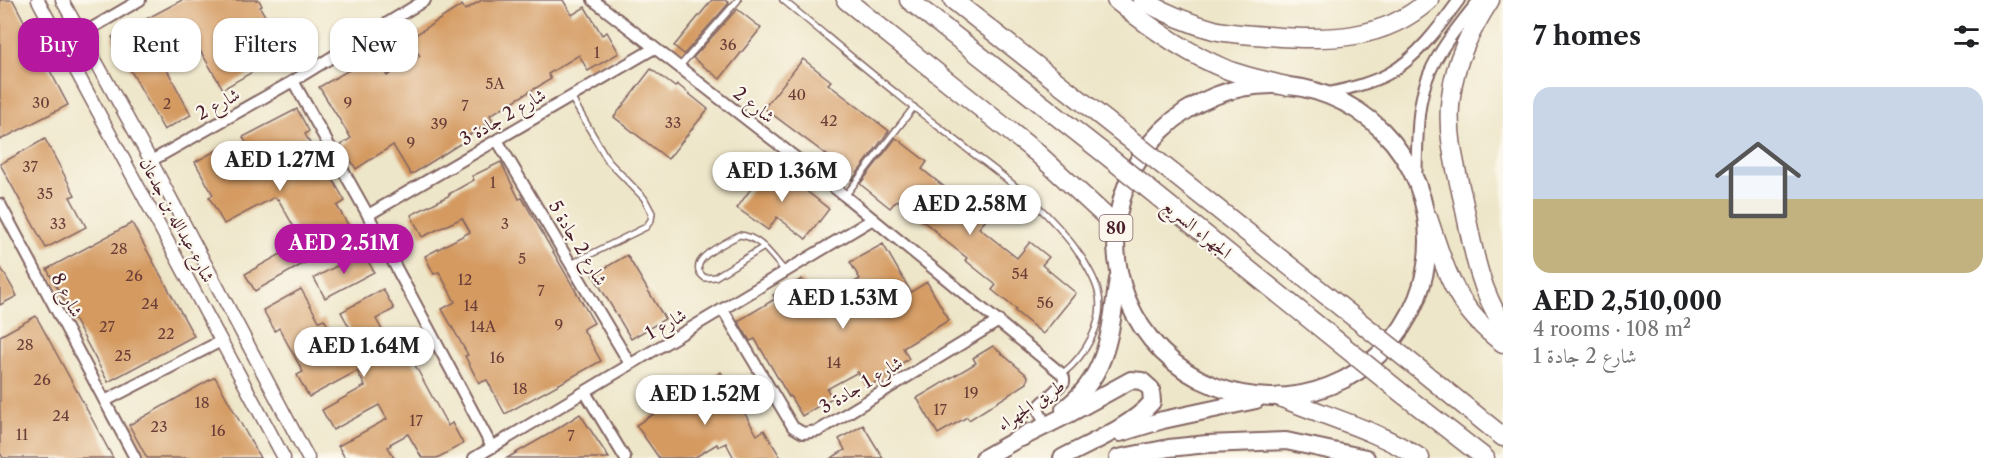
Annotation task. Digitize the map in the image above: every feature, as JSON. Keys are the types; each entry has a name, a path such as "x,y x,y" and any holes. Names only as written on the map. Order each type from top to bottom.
{"highway":[{"path":"846,0 1036,153 1116,226"},
{"name":"الجهراء السريع","path":"909,0 1485,458"},
{"name":"الجهراء السريع","path":"953,0 1503,437"},
{"path":"1116,0 1172,39 1227,69 1286,86"},
{"path":"1142,0 1168,15 1216,30 1280,37 1330,39 1375,32 1414,14 1429,0"},
{"path":"1490,0 1467,40 1460,58 1451,96 1449,125 1476,265 1491,304 1503,325"},
{"name":"80","path":"1064,458 1118,434 1162,420 1276,397 1315,392 1336,384 1364,368 1389,346 1414,309 1422,289 1429,246 1428,218 1409,165 1393,142 1374,122 1351,106 1325,94 1286,86 1263,86 1236,89 1209,98 1185,111 1163,129 1145,150 1131,173 1121,199 1116,226 1116,250 1125,296 1137,320 1153,342 1172,361 1218,388 1244,395 1276,397"},
{"path":"1428,218 1454,289 1472,315 1503,343"},
{"name":"طريق الجهراء","path":"984,458 1021,438 1044,422 1079,397 1090,384 1102,362 1109,341 1119,273"},
{"path":"1021,438 1131,380 1142,381 1151,389 1152,402 1146,409 1064,458"},
{"path":"1276,397 1373,433 1420,458"},
{"path":"1118,458 1168,448 1275,441 1286,441 1366,458"}],"street":[{"name":"شارع عبدالله بن جدعان","path":"38,0 284,458"},
{"name":"شارع عبدالله بن جدعان","path":"62,0 71,18"},
{"path":"99,24 140,0"},
{"name":"شارع 2","path":"151,161 293,81 425,0"},
{"name":"شارع 2","path":"593,0 845,196 1062,374"},
{"path":"1325,94 1390,73 1439,27 1459,0"},
{"path":"1416,181 1421,110 1429,75 1447,43 1479,0"},
{"name":"شارع 2 جادة 3","path":"369,215 653,48"},
{"name":"شارع عبدالله بن جدعان","path":"99,69 151,161 308,458"},
{"path":"293,81 369,215 492,447"},
{"name":"شارع 2 جادة 5","path":"497,140 630,364"},
{"name":"شارع 8","path":"0,204 135,458"},
{"name":"شارع 1","path":"474,458 873,219"},
{"name":"شارع 1 جادة 3","path":"723,310 793,427 803,433 818,431 999,321"},
{"path":"105,401 221,341"},
{"path":"1044,422 1038,410 1041,404 1064,382 1062,374"},
{"path":"585,392 625,458"},
{"path":"263,418 276,423 282,419 284,411"},
{"path":"275,441 280,430 287,429 295,432"}],"lane":[{"path":"679,68 738,0"},
{"path":"783,0 914,107 1022,190 1054,221 1089,269 1098,291 1099,311 1094,330 1075,363 1062,374"},
{"path":"570,97 608,161 644,198 652,213 651,220 646,227 571,264"},
{"path":"845,196 914,107"},
{"path":"764,247 715,278 705,278 700,274 698,266 704,256 739,235 751,237 764,247 785,271"}],"building":[{"path":"0,0 13,0 22,18 18,18 18,72 51,72 68,105 0,140"},
{"path":"182,0 259,0 266,18 213,18 213,72 252,72 223,89 201,52 201,18 148,18"},
{"path":"482,0 563,0 572,15 585,7 602,35 607,32 619,53 588,71 579,55 548,74 551,79 490,115 493,121 411,175 393,145 356,169 341,145 351,138 319,87 346,72 384,72 387,76 394,72 418,72 418,57 420,56 418,33 462,5 465,10"},
{"path":"712,0 725,0 729,3 684,54 674,46"},
{"path":"737,9 761,28 720,79 693,58"},
{"path":"803,59 831,81 828,84 889,131 852,180 826,159 828,156 764,108"},
{"path":"651,69 675,87 677,84 708,109 668,159 614,117"},
{"path":"132,72 168,72 191,115 164,130"},
{"path":"297,109 309,131 305,134 345,201 337,206 354,235 255,291 245,274 297,245 293,239 299,236 275,197 224,224 209,197 213,195 195,162 228,144 245,174 259,166 243,137"},
{"path":"896,138 927,162 922,169 986,220 979,228 1017,258 1030,242 1049,257 1042,265 1076,293 1043,334 992,290 996,285 965,260 967,258 939,234 897,200 890,208 860,184"},
{"path":"45,139 75,195 70,197 86,227 46,248 0,164"},
{"path":"501,162 519,199 522,198 594,323 583,329 601,361 505,414 487,380 479,383 465,356 468,355 442,309 455,302 439,272 434,274 425,256 470,232 462,218 422,237 411,215 474,180 472,176"},
{"path":"770,162 829,209 806,239 777,217 768,230 737,208"},
{"path":"132,223 194,336 108,382 47,269"},
{"path":"883,244 911,292 927,282 949,320 903,348 909,359 887,372 889,375 867,387 858,372 827,389 832,398 802,416 755,339 750,341 738,321 775,299 773,295 802,279 817,304 860,279 850,262"},
{"path":"363,252 374,272 325,298 314,278"},
{"path":"627,255 665,319 631,339 593,275"},
{"path":"0,266 17,296 0,305"},
{"path":"301,289 319,321 324,319 342,352 358,343 341,312 383,289 394,309 376,319 400,362 410,356 448,426 452,423 463,444 437,458 422,458 408,434 388,447 394,458 345,458 338,446 387,419 379,405 333,430 322,410 365,386 357,371 309,397 297,375 303,372 279,328 275,331 263,310"},
{"path":"36,316 113,458 3,458 0,453 0,336"},
{"path":"993,346 1028,376 1027,383 969,420 967,417 938,434 917,398 976,363 973,358"},
{"path":"721,372 757,435 764,430 781,458 734,458 726,443 718,447 717,444 694,458 659,458 636,425"},
{"path":"215,377 260,458 147,458 129,425"},
{"path":"580,414 609,458 507,458 549,434"},
{"path":"863,425 883,458 831,458 845,450 839,439"}]}
